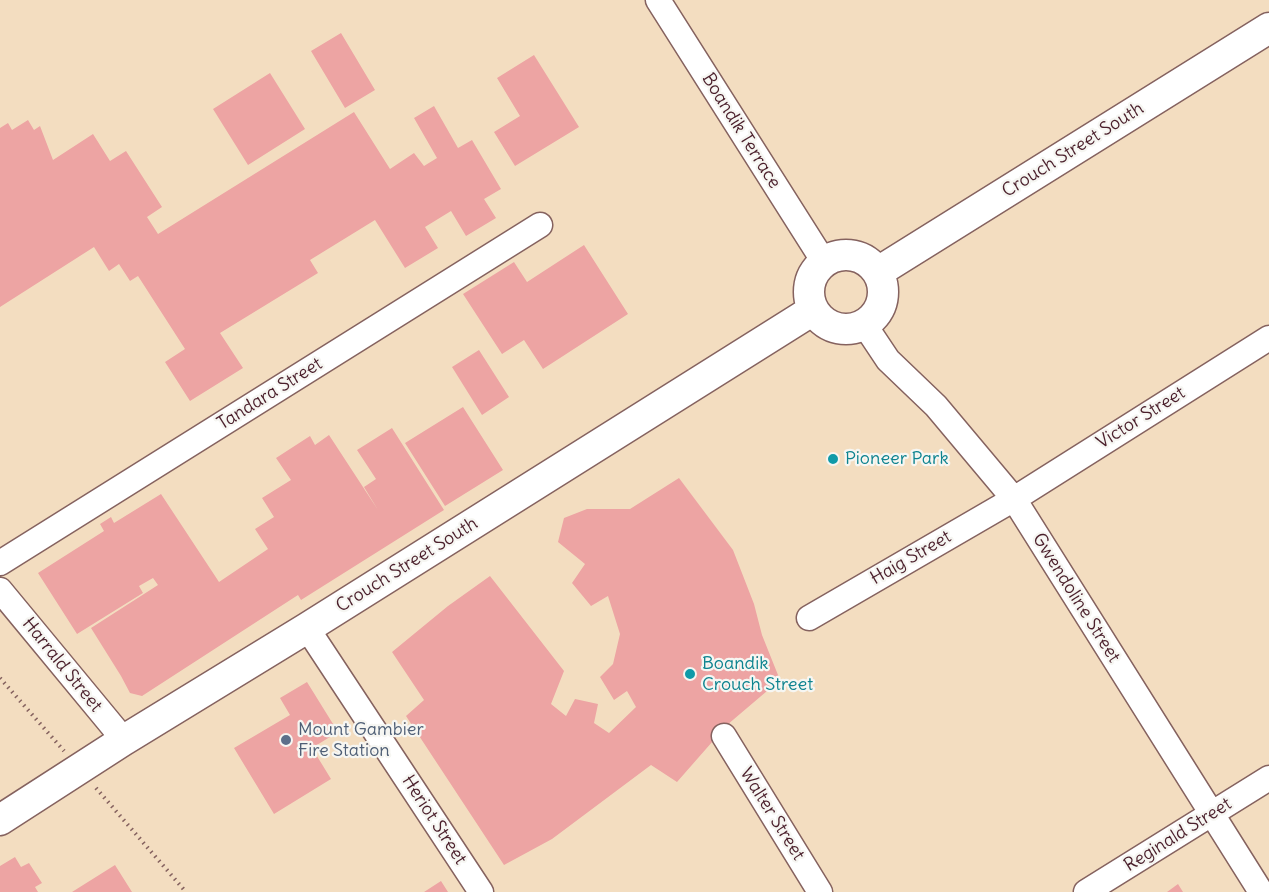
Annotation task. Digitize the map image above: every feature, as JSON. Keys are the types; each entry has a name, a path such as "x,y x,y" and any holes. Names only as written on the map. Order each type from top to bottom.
{"street":[{"name":"Boandik Terrace","path":"658,0 824,262"},
{"name":"Crouch Street South","path":"878,272 1269,28"},
{"name":"Tandara Street","path":"0,563 540,225"},
{"path":"840,254 854,256 868,261 878,272 883,285 881,300 876,314 864,324 852,328 838,327 824,322 813,310 809,297 810,282 815,269 824,262 840,254"},
{"name":"Crouch Street South","path":"0,820 124,740 307,628 813,310"},
{"name":"Gwendoline Street","path":"864,324 888,360 936,406 1014,499 1261,892"},
{"name":"Victor Street","path":"1014,499 1269,338"},
{"name":"Haig Street","path":"809,618 1014,499"},
{"name":"Harrald Street","path":"0,590 124,740"},
{"name":"Heriot Street","path":"307,628 481,892"},
{"name":"Walter Street","path":"724,736 820,892"},
{"name":"Reginald Street","path":"1086,892 1269,778"}],"building":[{"path":"341,33 375,90 345,108 311,51"},
{"path":"534,55 579,127 515,166 494,132 520,116 497,78"},
{"path":"270,73 305,129 248,165 213,109"},
{"path":"434,106 458,148 472,140 501,189 484,199 496,218 466,236 451,211 425,227 438,248 405,268 375,220 310,260 318,273 220,333 243,368 190,401 165,362 185,349 138,276 130,281 119,264 109,271 94,247 0,307 0,128 8,123 12,130 28,120 34,130 40,126 53,160 93,134 110,161 126,151 162,207 147,217 158,234 354,112 390,169 414,153 424,166 437,158 414,118"},
{"path":"584,245 628,314 543,369 524,340 502,354 463,294 514,262 527,282"},
{"path":"479,350 509,397 482,415 452,367"},
{"path":"463,407 503,470 445,506 405,443"},
{"path":"392,428 444,510 301,600 298,595 142,696 130,693 91,628 158,585 153,578 139,586 143,593 77,634 38,573 104,531 100,524 111,517 114,523 161,494 219,582 268,549 255,529 274,517 262,498 291,480 276,458 310,436 315,445 329,435 378,510 364,487 376,479 357,450"},
{"name":"Boandik Crouch Street","path":"679,478 733,550 780,680 727,725 677,782 651,765 552,839 504,865 406,716 424,700 392,652 448,606 490,576 564,671 551,704 566,716 575,699 598,704 594,723 609,733 636,707 627,691 614,700 600,677 613,664 620,634 608,596 591,606 572,583 585,564 558,542 564,518 587,509 630,509"},
{"name":"Mount Gambier Fire Station","path":"307,682 338,732 312,748 331,779 274,814 234,748 290,715 280,698"},
{"path":"15,857 21,867 29,863 42,883 35,887 38,892 0,892 0,866"},
{"path":"115,865 132,892 72,892"},
{"path":"441,881 448,892 424,892"},
{"path":"1178,884 1183,892 1167,892"}],"place":[{"name":"Pioneer Park","path":"833,459"},
{"name":"Boandik Crouch Street","path":"690,674"},
{"name":"Mount Gambier Fire Station","path":"286,740"}]}
